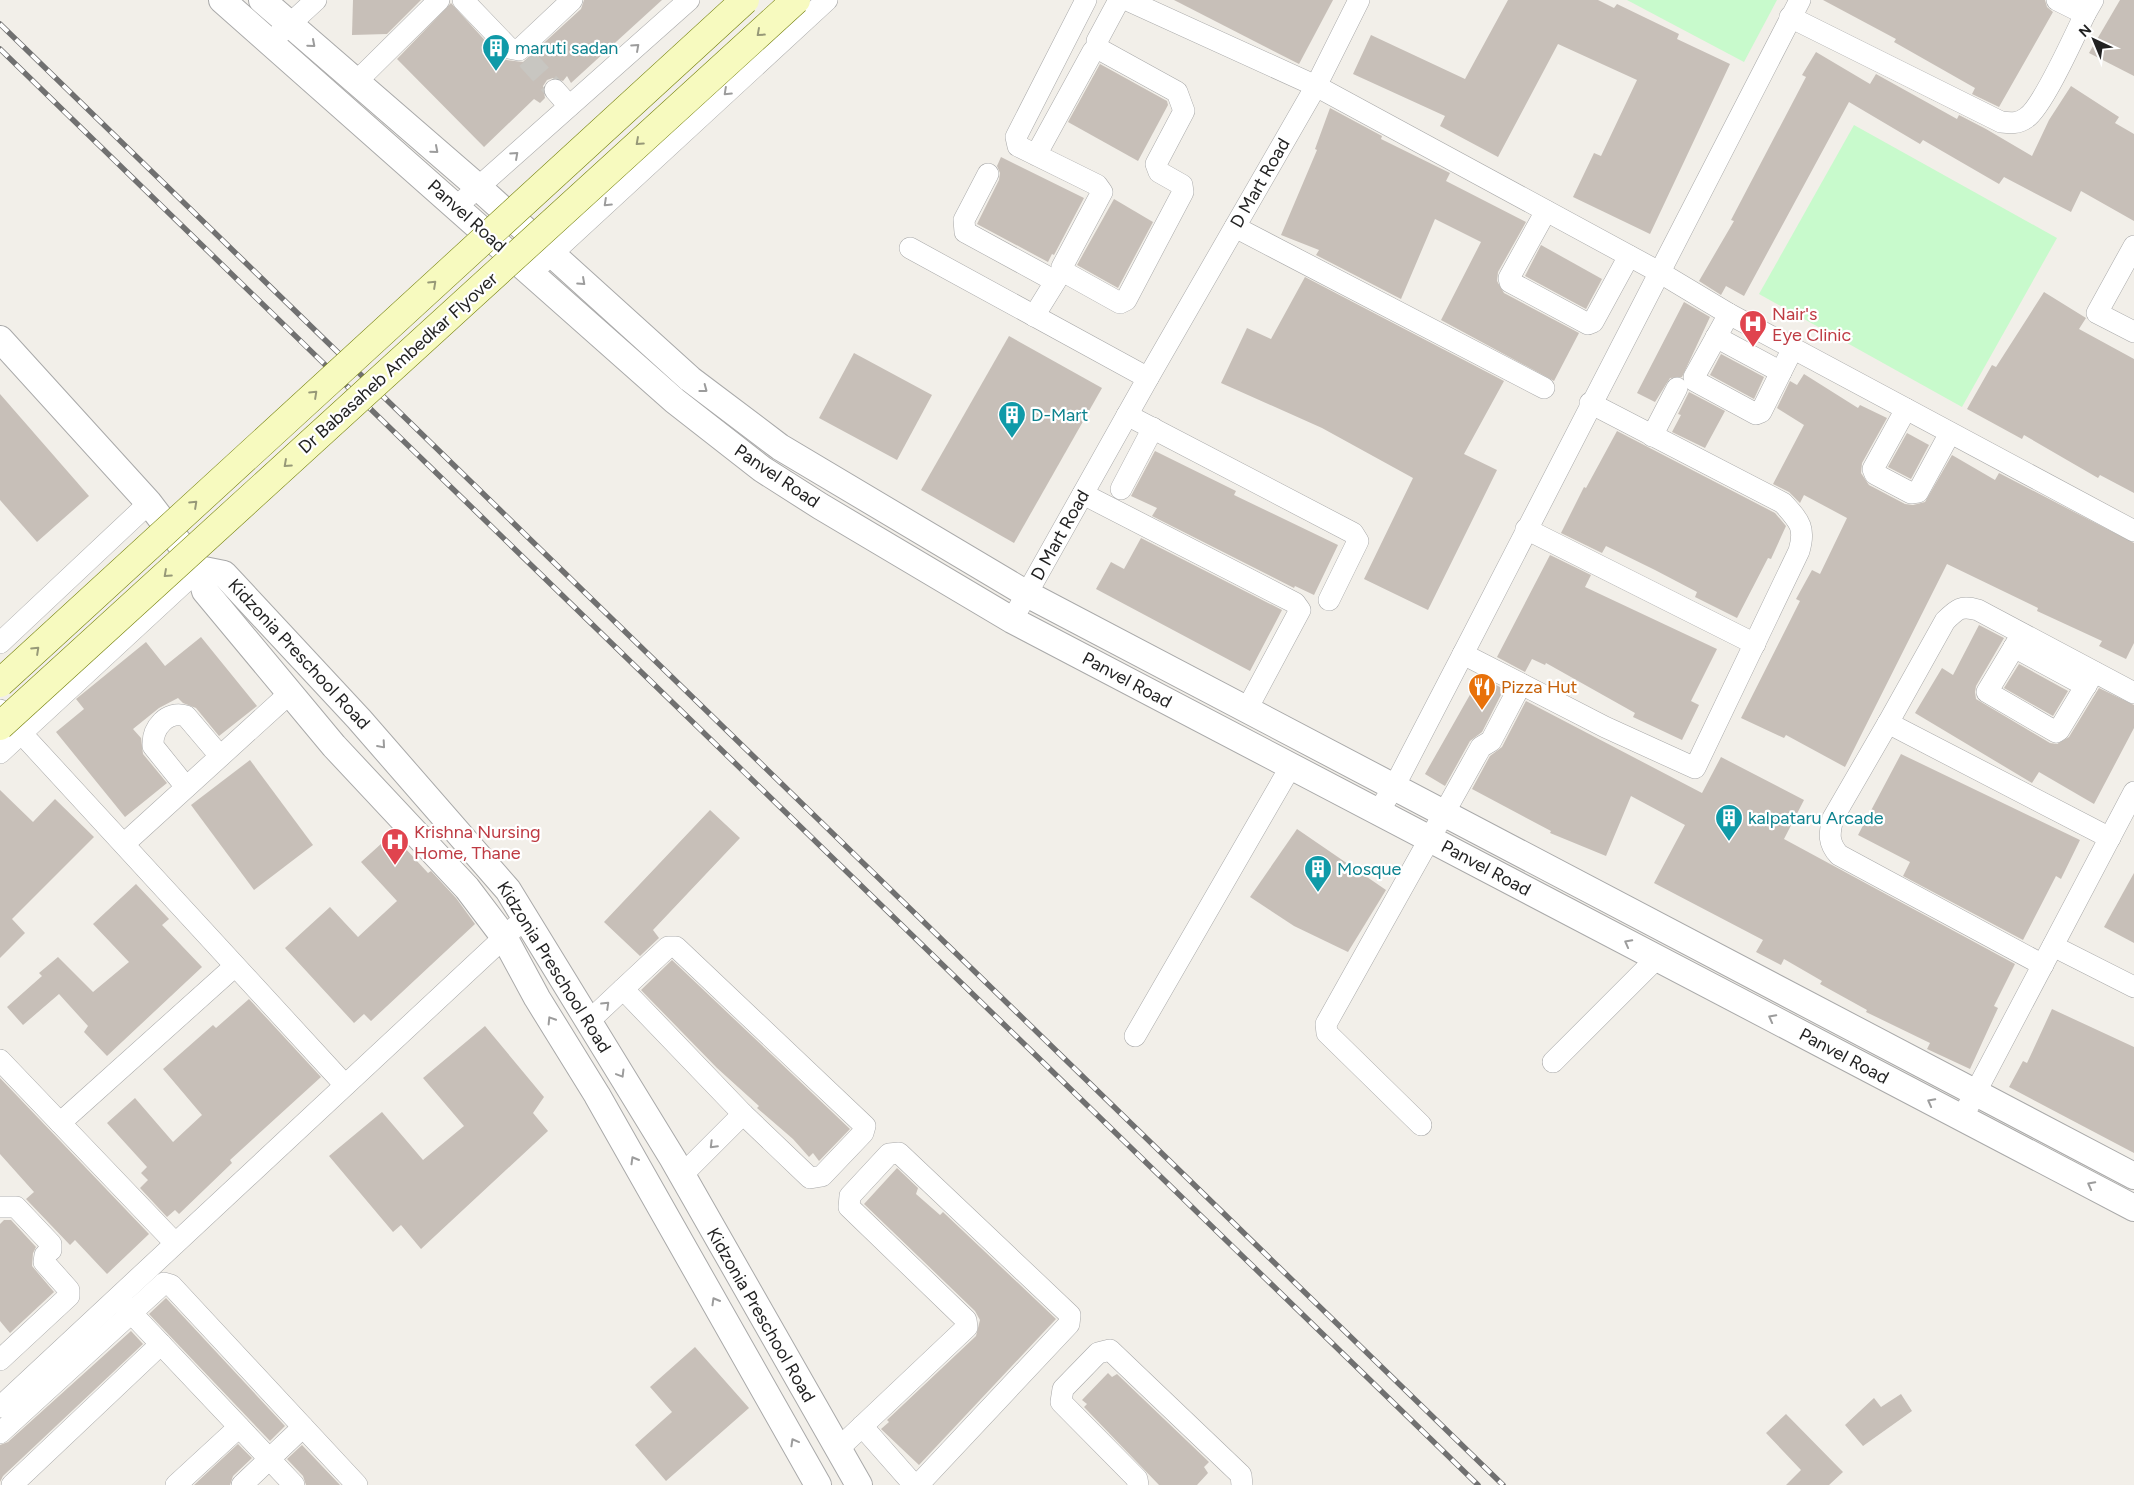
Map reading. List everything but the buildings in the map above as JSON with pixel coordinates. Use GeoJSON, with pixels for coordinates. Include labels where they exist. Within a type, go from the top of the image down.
{"type":"FeatureCollection","features":[{"type":"Feature","properties":{"kind":"main road","name":"Dr Babasaheb Ambedkar Flyover"},"geometry":{"type":"LineString","coordinates":[[0,683],[745,0]]}},
{"type":"Feature","properties":{"kind":"main road","name":"Dr Babasaheb Ambedkar Flyover"},"geometry":{"type":"LineString","coordinates":[[11,729],[796,0]]}},
{"type":"Feature","properties":{"kind":"street","name":"Panvel Road"},"geometry":{"type":"LineString","coordinates":[[222,0],[674,401],[762,469],[820,506],[1012,620],[2134,1208]]}},
{"type":"Feature","properties":{"kind":"street","name":"Panvel Road"},"geometry":{"type":"LineString","coordinates":[[262,0],[478,188],[690,379],[780,447],[1027,594],[2134,1176]]}},
{"type":"Feature","properties":{"kind":"street"},"geometry":{"type":"LineString","coordinates":[[269,43],[316,0]]}},
{"type":"Feature","properties":{"kind":"street"},"geometry":{"type":"LineString","coordinates":[[356,82],[439,0]]}},
{"type":"Feature","properties":{"kind":"street"},"geometry":{"type":"LineString","coordinates":[[463,0],[509,48],[523,54],[572,0]]}},
{"type":"Feature","properties":{"kind":"street"},"geometry":{"type":"LineString","coordinates":[[456,206],[688,0]]}},
{"type":"Feature","properties":{"kind":"street"},"geometry":{"type":"LineString","coordinates":[[531,273],[827,0]]}},
{"type":"Feature","properties":{"kind":"street"},"geometry":{"type":"LineString","coordinates":[[1036,154],[1093,50],[1099,49],[1177,92],[1184,111],[1156,164],[1158,172],[1182,185],[1184,192],[1126,300],[1120,303],[1066,273],[1062,268],[1102,192],[1097,185],[1018,146],[1016,137],[1086,0]]}},
{"type":"Feature","properties":{"kind":"street"},"geometry":{"type":"LineString","coordinates":[[1097,41],[1119,0]]}},
{"type":"Feature","properties":{"kind":"street"},"geometry":{"type":"LineString","coordinates":[[1128,0],[1316,86],[1659,272],[1734,317],[2134,531]]}},
{"type":"Feature","properties":{"kind":"street","name":"D Mart Road"},"geometry":{"type":"LineString","coordinates":[[1012,620],[1148,378],[1316,86],[1359,0]]}},
{"type":"Feature","properties":{"kind":"street"},"geometry":{"type":"LineString","coordinates":[[1378,812],[1394,787],[1590,403],[1795,9],[2000,122],[2015,124],[2028,118],[2039,105],[2089,7],[2058,0]]}},
{"type":"Feature","properties":{"kind":"street"},"geometry":{"type":"LineString","coordinates":[[555,90],[569,106]]}},
{"type":"Feature","properties":{"kind":"street"},"geometry":{"type":"LineString","coordinates":[[988,174],[964,220],[965,232],[1057,277],[1034,316]]}},
{"type":"Feature","properties":{"kind":"street"},"geometry":{"type":"LineString","coordinates":[[1546,211],[1508,278],[1510,282],[1588,324],[1593,322],[1629,256]]}},
{"type":"Feature","properties":{"kind":"street"},"geometry":{"type":"LineString","coordinates":[[1235,227],[1544,388]]}},
{"type":"Feature","properties":{"kind":"street"},"geometry":{"type":"LineString","coordinates":[[2134,246],[2097,312],[2134,332]]}},
{"type":"Feature","properties":{"kind":"street"},"geometry":{"type":"LineString","coordinates":[[910,248],[1148,378]]}},
{"type":"Feature","properties":{"kind":"street"},"geometry":{"type":"LineString","coordinates":[[1734,317],[1694,377],[1695,381],[1756,414],[1761,412],[1793,348]]}},
{"type":"Feature","properties":{"kind":"street"},"geometry":{"type":"LineString","coordinates":[[0,339],[148,503],[200,569],[11,729],[0,753]]}},
{"type":"Feature","properties":{"kind":"street"},"geometry":{"type":"LineString","coordinates":[[1720,340],[1781,372]]}},
{"type":"Feature","properties":{"kind":"street"},"geometry":{"type":"LineString","coordinates":[[1652,436],[1677,388]]}},
{"type":"Feature","properties":{"kind":"street"},"geometry":{"type":"LineString","coordinates":[[1463,654],[1605,727],[1695,768],[1798,551],[1803,537],[1799,521],[1783,503],[1590,403]]}},
{"type":"Feature","properties":{"kind":"street"},"geometry":{"type":"LineString","coordinates":[[1906,409],[1873,469],[1875,474],[1911,493],[1918,492],[1950,433]]}},
{"type":"Feature","properties":{"kind":"street"},"geometry":{"type":"LineString","coordinates":[[1127,415],[1353,533],[1358,541],[1329,600]]}},
{"type":"Feature","properties":{"kind":"street"},"geometry":{"type":"LineString","coordinates":[[1122,488],[1153,428]]}},
{"type":"Feature","properties":{"kind":"street"},"geometry":{"type":"LineString","coordinates":[[1083,494],[1295,603],[1300,610],[1247,709]]}},
{"type":"Feature","properties":{"kind":"street"},"geometry":{"type":"LineString","coordinates":[[0,644],[148,503]]}},
{"type":"Feature","properties":{"kind":"street"},"geometry":{"type":"LineString","coordinates":[[1526,530],[1755,644]]}},
{"type":"Feature","properties":{"kind":"street","name":"Kidzonia Preschool Road"},"geometry":{"type":"LineString","coordinates":[[818,1485],[597,1095],[537,998],[504,937],[467,888],[334,746],[290,693],[206,591],[200,569],[224,574],[366,726],[508,890],[682,1175],[859,1485]]}},
{"type":"Feature","properties":{"kind":"street"},"geometry":{"type":"LineString","coordinates":[[2043,965],[1840,856],[1831,847],[1829,833],[1833,818],[1945,622],[1954,612],[1966,607],[1978,610],[2018,640],[2090,679],[2134,693]]}},
{"type":"Feature","properties":{"kind":"street"},"geometry":{"type":"LineString","coordinates":[[2018,640],[1987,692],[2056,732],[2090,679]]}},
{"type":"Feature","properties":{"kind":"street"},"geometry":{"type":"LineString","coordinates":[[1421,1125],[1327,1033],[1326,1024],[1481,747],[1491,741],[1521,684]]}},
{"type":"Feature","properties":{"kind":"street"},"geometry":{"type":"LineString","coordinates":[[124,844],[290,693]]}},
{"type":"Feature","properties":{"kind":"street"},"geometry":{"type":"LineString","coordinates":[[0,710],[11,729],[124,844],[345,1086]]}},
{"type":"Feature","properties":{"kind":"street"},"geometry":{"type":"LineString","coordinates":[[186,787],[153,746],[152,738],[156,728],[166,718],[180,714],[186,716],[220,756]]}},
{"type":"Feature","properties":{"kind":"street"},"geometry":{"type":"LineString","coordinates":[[1888,722],[2110,838]]}},
{"type":"Feature","properties":{"kind":"street"},"geometry":{"type":"LineString","coordinates":[[1135,1036],[1291,766]]}},
{"type":"Feature","properties":{"kind":"street"},"geometry":{"type":"LineString","coordinates":[[1962,1118],[2134,792]]}},
{"type":"Feature","properties":{"kind":"street"},"geometry":{"type":"LineString","coordinates":[[0,1433],[124,1305],[176,1243],[526,917]]}},
{"type":"Feature","properties":{"kind":"street"},"geometry":{"type":"LineString","coordinates":[[2053,946],[2134,987]]}},
{"type":"Feature","properties":{"kind":"street"},"geometry":{"type":"LineString","coordinates":[[589,1021],[623,989],[668,947],[676,947],[865,1126],[863,1133],[822,1176],[810,1178],[743,1114],[623,989]]}},
{"type":"Feature","properties":{"kind":"street"},"geometry":{"type":"LineString","coordinates":[[1553,1062],[1657,958]]}},
{"type":"Feature","properties":{"kind":"street"},"geometry":{"type":"LineString","coordinates":[[60,1123],[236,966]]}},
{"type":"Feature","properties":{"kind":"street"},"geometry":{"type":"LineString","coordinates":[[0,1060],[176,1243]]}},
{"type":"Feature","properties":{"kind":"street"},"geometry":{"type":"LineString","coordinates":[[682,1175],[743,1114]]}},
{"type":"Feature","properties":{"kind":"street"},"geometry":{"type":"LineString","coordinates":[[838,1449],[862,1426],[967,1327],[966,1320],[849,1207],[850,1196],[889,1154],[899,1153],[1070,1315],[1069,1324],[916,1485],[862,1426]]}},
{"type":"Feature","properties":{"kind":"street"},"geometry":{"type":"LineString","coordinates":[[0,1207],[16,1206],[51,1244],[44,1262],[70,1290],[69,1296],[3,1352],[32,1377]]}},
{"type":"Feature","properties":{"kind":"street"},"geometry":{"type":"LineString","coordinates":[[0,1407],[32,1377],[124,1305],[164,1284],[171,1285],[357,1485]]}},
{"type":"Feature","properties":{"kind":"street"},"geometry":{"type":"LineString","coordinates":[[124,1305],[239,1427],[280,1476]]}},
{"type":"Feature","properties":{"kind":"street"},"geometry":{"type":"LineString","coordinates":[[12,1485],[161,1344]]}},
{"type":"Feature","properties":{"kind":"street"},"geometry":{"type":"LineString","coordinates":[[1138,1485],[1138,1479],[1062,1402],[1063,1389],[1098,1353],[1110,1350],[1241,1475],[1242,1485]]}},
{"type":"Feature","properties":{"kind":"street"},"geometry":{"type":"LineString","coordinates":[[774,1406],[802,1387]]}},
{"type":"Feature","properties":{"kind":"street"},"geometry":{"type":"LineString","coordinates":[[176,1485],[239,1427]]}},
{"type":"Feature","properties":{"kind":"street"},"geometry":{"type":"LineString","coordinates":[[280,1476],[304,1427]]}},
{"type":"Feature","properties":{"kind":"street"},"geometry":{"type":"LineString","coordinates":[[242,1485],[280,1476]]}},
{"type":"Feature","properties":{"kind":"green space"},"geometry":{"type":"Polygon","coordinates":[[[1627,0],[1777,0],[1744,62],[1627,0]]]}},
{"type":"Feature","properties":{"kind":"green space"},"geometry":{"type":"Polygon","coordinates":[[[1854,125],[2057,238],[1962,407],[1759,294],[1854,125]]]}},
{"type":"Feature","properties":{"kind":"tunnel"},"geometry":{"type":"LineString","coordinates":[[527,59],[555,90]]}},
{"type":"Feature","properties":{"kind":"railway"},"geometry":{"type":"LineString","coordinates":[[0,24],[1503,1485]]}},
{"type":"Feature","properties":{"kind":"railway"},"geometry":{"type":"LineString","coordinates":[[0,49],[1478,1485]]}},
{"type":"Feature","properties":{"kind":"place","name":"maruti sadan"},"geometry":{"type":"Point","coordinates":[496,72]}},
{"type":"Feature","properties":{"kind":"place","name":"Nair's Eye Clinic"},"geometry":{"type":"Point","coordinates":[1753,348]}},
{"type":"Feature","properties":{"kind":"place","name":"D-Mart"},"geometry":{"type":"Point","coordinates":[1012,439]}},
{"type":"Feature","properties":{"kind":"place","name":"Pizza Hut"},"geometry":{"type":"Point","coordinates":[1482,711]}},
{"type":"Feature","properties":{"kind":"place","name":"kalpataru Arcade"},"geometry":{"type":"Point","coordinates":[1729,842]}},
{"type":"Feature","properties":{"kind":"place","name":"Krishna Nursing Home, Thane"},"geometry":{"type":"Point","coordinates":[395,866]}},
{"type":"Feature","properties":{"kind":"place","name":"Mosque"},"geometry":{"type":"Point","coordinates":[1318,893]}}]}
